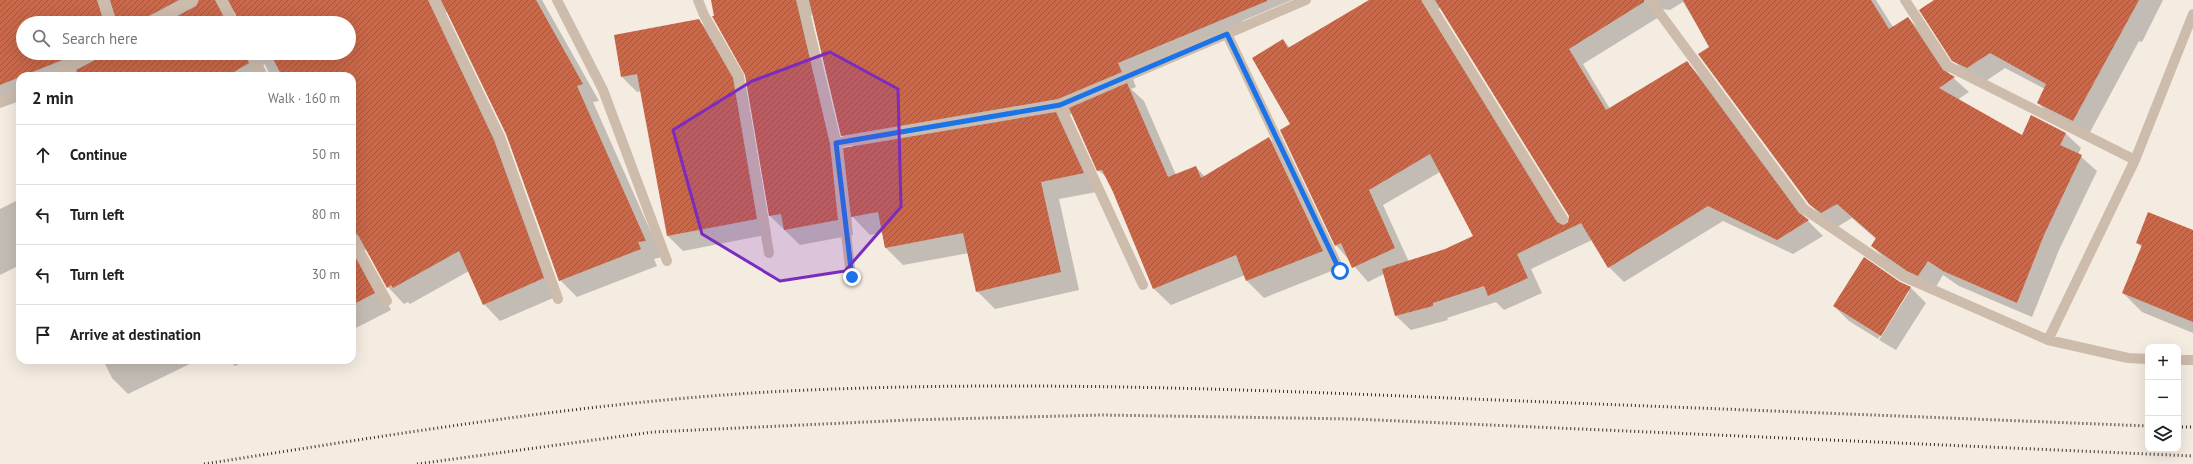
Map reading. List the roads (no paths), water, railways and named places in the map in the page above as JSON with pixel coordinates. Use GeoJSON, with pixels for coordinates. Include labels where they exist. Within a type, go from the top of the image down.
{"type":"FeatureCollection","features":[{"type":"Feature","properties":{"kind":"street"},"geometry":{"type":"LineString","coordinates":[[103,0],[109,16]]}},
{"type":"Feature","properties":{"kind":"street"},"geometry":{"type":"LineString","coordinates":[[163,16],[193,0]]}},
{"type":"Feature","properties":{"kind":"street"},"geometry":{"type":"LineString","coordinates":[[221,0],[230,16]]}},
{"type":"Feature","properties":{"kind":"street"},"geometry":{"type":"LineString","coordinates":[[434,0],[500,137],[558,300]]}},
{"type":"Feature","properties":{"kind":"street"},"geometry":{"type":"LineString","coordinates":[[557,0],[603,90],[667,261]]}},
{"type":"Feature","properties":{"kind":"street"},"geometry":{"type":"LineString","coordinates":[[698,0],[704,15],[739,76],[769,253]]}},
{"type":"Feature","properties":{"kind":"street"},"geometry":{"type":"LineString","coordinates":[[802,0],[836,143],[852,277]]}},
{"type":"Feature","properties":{"kind":"street"},"geometry":{"type":"LineString","coordinates":[[836,143],[1060,105],[1306,0]]}},
{"type":"Feature","properties":{"kind":"street"},"geometry":{"type":"LineString","coordinates":[[1427,0],[1563,219]]}},
{"type":"Feature","properties":{"kind":"street"},"geometry":{"type":"LineString","coordinates":[[1650,0],[1804,209],[1904,277],[2048,340],[2128,358],[2145,359]]}},
{"type":"Feature","properties":{"kind":"street"},"geometry":{"type":"LineString","coordinates":[[1905,0],[1948,66],[2135,160]]}},
{"type":"Feature","properties":{"kind":"street"},"geometry":{"type":"LineString","coordinates":[[2048,340],[2135,160],[2193,14]]}},
{"type":"Feature","properties":{"kind":"street"},"geometry":{"type":"LineString","coordinates":[[1227,34],[1340,271]]}},
{"type":"Feature","properties":{"kind":"street"},"geometry":{"type":"LineString","coordinates":[[59,72],[81,60]]}},
{"type":"Feature","properties":{"kind":"street"},"geometry":{"type":"LineString","coordinates":[[255,60],[261,72]]}},
{"type":"Feature","properties":{"kind":"street"},"geometry":{"type":"LineString","coordinates":[[0,102],[16,94]]}},
{"type":"Feature","properties":{"kind":"street"},"geometry":{"type":"LineString","coordinates":[[1060,105],[1143,285]]}},
{"type":"Feature","properties":{"kind":"street"},"geometry":{"type":"LineString","coordinates":[[356,245],[386,301]]}},
{"type":"Feature","properties":{"kind":"street"},"geometry":{"type":"LineString","coordinates":[[2181,360],[2193,360]]}},
{"type":"Feature","properties":{"kind":"railway"},"geometry":{"type":"LineString","coordinates":[[204,464],[422,430],[640,402],[787,391],[958,386],[1215,389],[2145,426]]}},
{"type":"Feature","properties":{"kind":"railway"},"geometry":{"type":"LineString","coordinates":[[417,464],[653,432],[908,420],[1102,415],[1354,419],[2193,456]]}},
{"type":"Feature","properties":{"kind":"railway"},"geometry":{"type":"LineString","coordinates":[[2181,427],[2193,427]]}}]}
